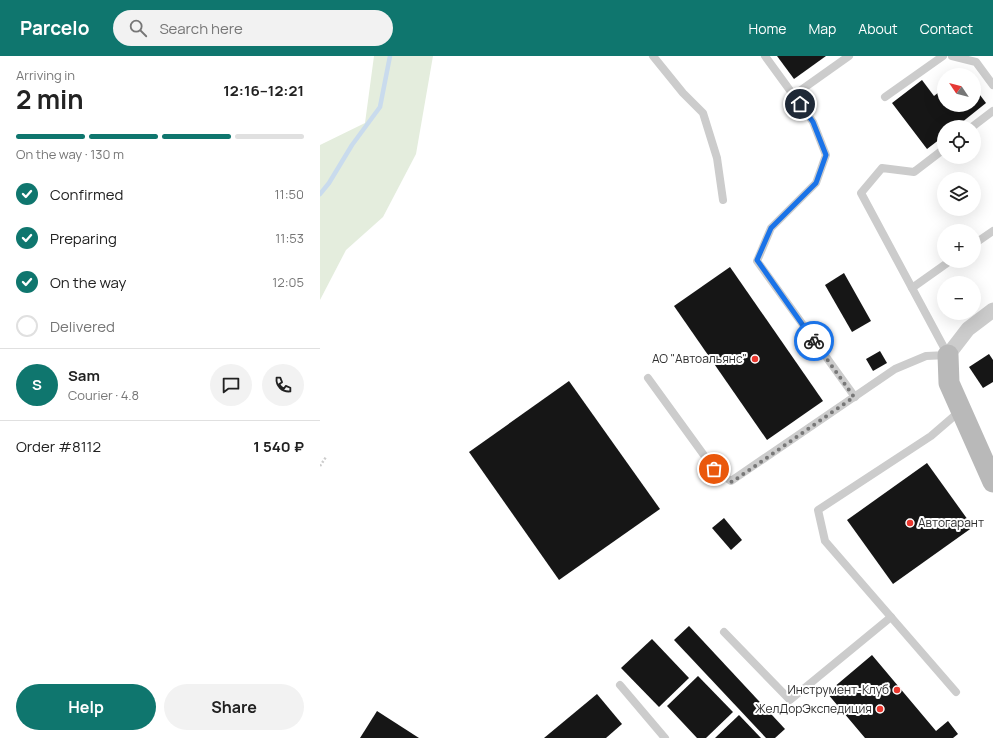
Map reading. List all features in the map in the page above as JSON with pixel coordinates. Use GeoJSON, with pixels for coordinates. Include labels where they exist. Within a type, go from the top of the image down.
{"type":"FeatureCollection","features":[{"type":"Feature","properties":{"kind":"street"},"geometry":{"type":"LineString","coordinates":[[993,310],[968,329],[948,355],[949,383],[960,411],[993,482]]}},
{"type":"Feature","properties":{"kind":"lane"},"geometry":{"type":"LineString","coordinates":[[653,56],[683,94],[703,113],[717,158],[722,200]]}},
{"type":"Feature","properties":{"kind":"lane"},"geometry":{"type":"LineString","coordinates":[[765,56],[813,122],[826,155],[816,183],[771,228],[757,260],[854,397]]}},
{"type":"Feature","properties":{"kind":"lane"},"geometry":{"type":"LineString","coordinates":[[794,95],[848,56]]}},
{"type":"Feature","properties":{"kind":"lane"},"geometry":{"type":"LineString","coordinates":[[885,97],[943,56]]}},
{"type":"Feature","properties":{"kind":"lane"},"geometry":{"type":"LineString","coordinates":[[952,56],[976,62],[993,85]]}},
{"type":"Feature","properties":{"kind":"lane"},"geometry":{"type":"LineString","coordinates":[[981,120],[993,111]]}},
{"type":"Feature","properties":{"kind":"lane"},"geometry":{"type":"LineString","coordinates":[[648,378],[714,469],[732,482],[895,369],[926,356],[948,355],[861,193],[882,168],[914,172],[937,154]]}},
{"type":"Feature","properties":{"kind":"lane"},"geometry":{"type":"LineString","coordinates":[[981,239],[993,231]]}},
{"type":"Feature","properties":{"kind":"lane"},"geometry":{"type":"LineString","coordinates":[[912,288],[940,268]]}},
{"type":"Feature","properties":{"kind":"lane"},"geometry":{"type":"LineString","coordinates":[[956,692],[825,541],[818,510],[931,436],[960,411]]}},
{"type":"Feature","properties":{"kind":"lane"},"geometry":{"type":"LineString","coordinates":[[724,632],[790,700],[891,617]]}},
{"type":"Feature","properties":{"kind":"lane"},"geometry":{"type":"LineString","coordinates":[[620,685],[665,738]]}},
{"type":"Feature","properties":{"kind":"path"},"geometry":{"type":"LineString","coordinates":[[320,466],[326,457]]}},
{"type":"Feature","properties":{"kind":"green space"},"geometry":{"type":"Polygon","coordinates":[[[374,56],[433,56],[416,154],[383,217],[346,250],[320,300],[320,145],[365,123],[374,56]]]}},
{"type":"Feature","properties":{"kind":"building"},"geometry":{"type":"Polygon","coordinates":[[[777,56],[826,56],[794,79],[777,56]]]}},
{"type":"Feature","properties":{"kind":"building"},"geometry":{"type":"Polygon","coordinates":[[[922,80],[934,96],[937,94],[937,112],[975,112],[965,120],[937,120],[937,141],[927,149],[892,103],[922,80]]]}},
{"type":"Feature","properties":{"kind":"building"},"geometry":{"type":"Polygon","coordinates":[[[981,96],[986,103],[981,107],[981,96]]]}},
{"type":"Feature","properties":{"kind":"building"},"geometry":{"type":"Polygon","coordinates":[[[730,267],[823,401],[767,440],[674,306],[730,267]]]}},
{"type":"Feature","properties":{"kind":"building"},"geometry":{"type":"Polygon","coordinates":[[[844,273],[871,321],[852,332],[825,285],[844,273]]]}},
{"type":"Feature","properties":{"kind":"building"},"geometry":{"type":"Polygon","coordinates":[[[880,351],[887,363],[873,371],[866,359],[880,351]]]}},
{"type":"Feature","properties":{"kind":"building"},"geometry":{"type":"Polygon","coordinates":[[[989,354],[993,360],[993,382],[983,388],[969,367],[989,354]]]}},
{"type":"Feature","properties":{"kind":"building"},"geometry":{"type":"Polygon","coordinates":[[[569,381],[660,509],[559,580],[469,452],[569,381]]]}},
{"type":"Feature","properties":{"kind":"building"},"geometry":{"type":"Polygon","coordinates":[[[927,463],[973,527],[893,584],[847,520],[927,463]]]}},
{"type":"Feature","properties":{"kind":"building"},"geometry":{"type":"Polygon","coordinates":[[[724,518],[742,540],[731,550],[712,528],[724,518]]]}},
{"type":"Feature","properties":{"kind":"building"},"geometry":{"type":"Polygon","coordinates":[[[689,626],[785,729],[775,738],[766,738],[674,640],[689,626]]]}},
{"type":"Feature","properties":{"kind":"building"},"geometry":{"type":"Polygon","coordinates":[[[652,639],[689,678],[659,707],[621,668],[652,639]]]}},
{"type":"Feature","properties":{"kind":"building"},"geometry":{"type":"Polygon","coordinates":[[[872,655],[936,731],[948,721],[958,734],[953,738],[865,738],[827,693],[872,655]]]}},
{"type":"Feature","properties":{"kind":"building"},"geometry":{"type":"Polygon","coordinates":[[[698,676],[733,712],[706,738],[697,738],[667,706],[698,676]]]}},
{"type":"Feature","properties":{"kind":"building"},"geometry":{"type":"Polygon","coordinates":[[[597,694],[622,724],[606,738],[544,738],[597,694]]]}},
{"type":"Feature","properties":{"kind":"building"},"geometry":{"type":"Polygon","coordinates":[[[377,711],[419,738],[360,738],[377,711]]]}},
{"type":"Feature","properties":{"kind":"building"},"geometry":{"type":"Polygon","coordinates":[[[739,715],[761,738],[715,738],[739,715]]]}},
{"type":"Feature","properties":{"kind":"waterway"},"geometry":{"type":"LineString","coordinates":[[320,194],[329,183],[352,145],[380,107],[390,56]]}},
{"type":"Feature","properties":{"kind":"way so far"},"geometry":{"type":"LineString","coordinates":[[714,469],[732,482],[854,397],[814,341]]}},
{"type":"Feature","properties":{"kind":"place","name":"АО \"Автоальянс\""},"geometry":{"type":"Point","coordinates":[755,359]}},
{"type":"Feature","properties":{"kind":"place","name":"Автогарант"},"geometry":{"type":"Point","coordinates":[910,523]}},
{"type":"Feature","properties":{"kind":"place","name":"Инструмент-Клуб"},"geometry":{"type":"Point","coordinates":[897,690]}},
{"type":"Feature","properties":{"kind":"place","name":"ЖелДорЭкспедиция"},"geometry":{"type":"Point","coordinates":[880,709]}},
{"type":"Feature","properties":{"kind":"route"},"geometry":{"type":"LineString","coordinates":[[800,104],[813,122],[826,155],[816,183],[771,228],[757,260],[814,341]]}}]}
